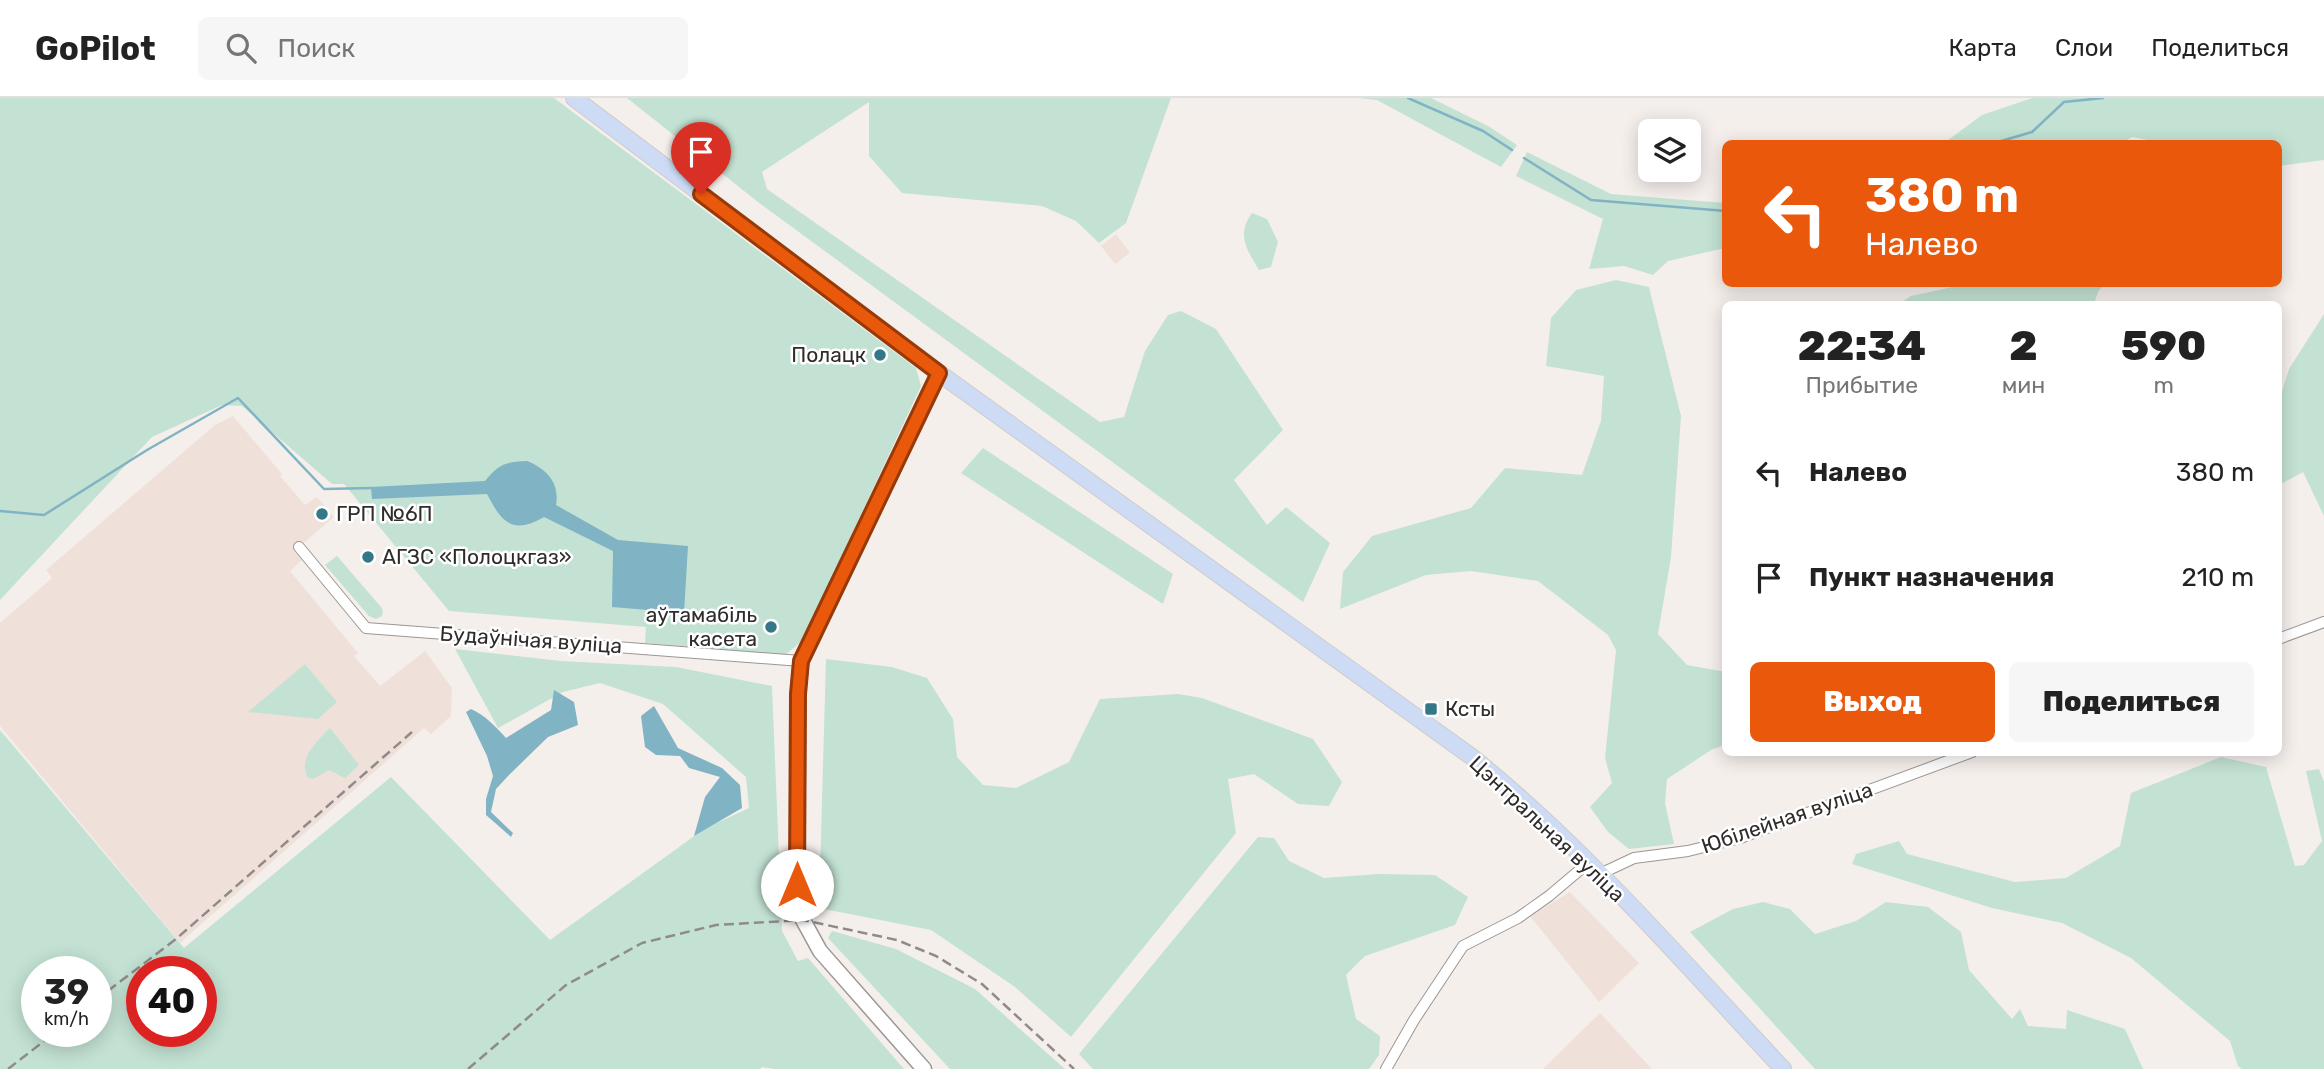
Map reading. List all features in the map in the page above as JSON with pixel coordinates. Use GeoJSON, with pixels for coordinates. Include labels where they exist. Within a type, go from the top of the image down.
{"type":"FeatureCollection","features":[{"type":"Feature","properties":{"kind":"main road","name":"Цэнтральная вуліца"},"geometry":{"type":"LineString","coordinates":[[574,98],[939,373],[1472,757],[1515,793],[1600,874],[1783,1069]]}},
{"type":"Feature","properties":{"kind":"street"},"geometry":{"type":"LineString","coordinates":[[924,1069],[820,951],[803,920],[797,885],[798,694],[801,661],[939,373]]}},
{"type":"Feature","properties":{"kind":"street","name":"Будаўнічая вуліца"},"geometry":{"type":"LineString","coordinates":[[299,547],[366,628],[801,661]]}},
{"type":"Feature","properties":{"kind":"street"},"geometry":{"type":"LineString","coordinates":[[2282,638],[2324,622]]}},
{"type":"Feature","properties":{"kind":"street","name":"Юбілейная вуліца"},"geometry":{"type":"LineString","coordinates":[[1600,874],[1634,858],[1688,852],[1740,838],[1961,756]]}},
{"type":"Feature","properties":{"kind":"street"},"geometry":{"type":"LineString","coordinates":[[1386,1069],[1413,1020],[1463,946],[1518,918],[1588,863]]}},
{"type":"Feature","properties":{"kind":"shaded area"},"geometry":{"type":"Polygon","coordinates":[[[1116,234],[1130,253],[1115,264],[1101,246],[1116,234]]]}},
{"type":"Feature","properties":{"kind":"shaded area"},"geometry":{"type":"Polygon","coordinates":[[[233,416],[305,505],[317,497],[334,517],[294,551],[302,560],[290,571],[358,653],[354,656],[380,686],[425,651],[452,688],[451,716],[431,734],[424,728],[180,943],[0,726],[0,623],[52,578],[46,570],[215,425],[233,416]]]}},
{"type":"Feature","properties":{"kind":"shaded area"},"geometry":{"type":"Polygon","coordinates":[[[1570,892],[1639,963],[1599,1002],[1530,916],[1570,892]]]}},
{"type":"Feature","properties":{"kind":"shaded area"},"geometry":{"type":"Polygon","coordinates":[[[1600,1013],[1652,1069],[1543,1069],[1600,1013]]]}},
{"type":"Feature","properties":{"kind":"green space"},"geometry":{"type":"Polygon","coordinates":[[[0,98],[554,98],[916,368],[921,386],[802,641],[785,655],[645,643],[646,627],[449,611],[344,484],[332,484],[242,406],[222,405],[152,437],[0,600],[0,98]]]}},
{"type":"Feature","properties":{"kind":"green space"},"geometry":{"type":"Polygon","coordinates":[[[627,98],[1171,98],[1126,223],[1099,243],[1076,221],[1042,206],[902,193],[869,156],[869,102],[762,172],[767,189],[1100,422],[1124,417],[1145,351],[1168,315],[1181,311],[1216,329],[1283,430],[1234,480],[1267,525],[1286,507],[1330,543],[1303,602],[758,202],[627,98]]]}},
{"type":"Feature","properties":{"kind":"green space"},"geometry":{"type":"Polygon","coordinates":[[[1358,98],[1431,98],[1488,126],[1517,145],[1501,167],[1377,100],[1358,98]]]}},
{"type":"Feature","properties":{"kind":"green space"},"geometry":{"type":"Polygon","coordinates":[[[2032,98],[2324,98],[2324,160],[2282,166],[2282,140],[2147,140],[2132,137],[2127,140],[1948,140],[1982,115],[2032,98]]]}},
{"type":"Feature","properties":{"kind":"green space"},"geometry":{"type":"Polygon","coordinates":[[[1527,152],[1611,194],[1722,203],[1722,249],[1668,261],[1653,275],[1624,266],[1589,269],[1603,219],[1516,176],[1527,152]]]}},
{"type":"Feature","properties":{"kind":"green space"},"geometry":{"type":"Polygon","coordinates":[[[1252,213],[1267,219],[1278,242],[1271,267],[1259,270],[1247,249],[1244,235],[1252,213]]]}},
{"type":"Feature","properties":{"kind":"green space"},"geometry":{"type":"Polygon","coordinates":[[[1616,280],[1649,287],[1681,416],[1671,557],[1658,634],[1687,665],[1722,671],[1722,746],[1711,750],[1667,779],[1665,803],[1674,844],[1629,849],[1608,832],[1590,807],[1612,783],[1605,758],[1616,650],[1608,635],[1538,581],[1471,571],[1426,575],[1340,609],[1343,572],[1372,536],[1471,508],[1505,468],[1582,475],[1601,421],[1604,376],[1546,366],[1551,318],[1576,290],[1616,280]]]}},
{"type":"Feature","properties":{"kind":"green space"},"geometry":{"type":"Polygon","coordinates":[[[1953,287],[2102,287],[2095,301],[1904,301],[1911,296],[1953,287]]]}},
{"type":"Feature","properties":{"kind":"green space"},"geometry":{"type":"Polygon","coordinates":[[[2324,314],[2324,516],[2303,472],[2282,483],[2282,391],[2289,369],[2324,314]]]}},
{"type":"Feature","properties":{"kind":"green space"},"geometry":{"type":"Polygon","coordinates":[[[983,448],[1173,574],[1163,604],[961,473],[983,448]]]}},
{"type":"Feature","properties":{"kind":"green space"},"geometry":{"type":"Polygon","coordinates":[[[337,556],[381,607],[382,616],[376,619],[369,616],[325,565],[337,556]]]}},
{"type":"Feature","properties":{"kind":"green space"},"geometry":{"type":"Polygon","coordinates":[[[455,649],[561,661],[676,667],[772,686],[782,931],[798,961],[808,958],[904,1069],[0,1069],[0,730],[184,948],[391,777],[550,940],[704,829],[749,808],[746,777],[663,704],[600,683],[563,692],[498,728],[455,649]]]}},
{"type":"Feature","properties":{"kind":"green space"},"geometry":{"type":"Polygon","coordinates":[[[826,659],[892,667],[927,678],[953,719],[957,757],[983,785],[1016,788],[1069,762],[1100,699],[1178,694],[1202,698],[1313,739],[1342,782],[1329,806],[1298,804],[1254,774],[1228,779],[1236,833],[1071,1037],[1015,987],[931,930],[819,908],[826,659]]]}},
{"type":"Feature","properties":{"kind":"green space"},"geometry":{"type":"Polygon","coordinates":[[[305,664],[337,702],[318,719],[248,712],[305,664]]]}},
{"type":"Feature","properties":{"kind":"green space"},"geometry":{"type":"Polygon","coordinates":[[[330,728],[359,765],[345,778],[329,770],[313,779],[308,778],[305,771],[307,757],[330,728]]]}},
{"type":"Feature","properties":{"kind":"green space"},"geometry":{"type":"Polygon","coordinates":[[[2221,757],[2266,767],[2295,866],[2304,865],[2322,841],[2306,771],[2319,769],[2324,782],[2324,1069],[2242,1069],[2238,1066],[2230,1041],[2131,958],[2062,923],[1992,908],[1852,864],[1856,854],[1899,841],[1907,854],[2015,882],[2066,878],[2120,846],[2131,793],[2221,757]]]}},
{"type":"Feature","properties":{"kind":"green space"},"geometry":{"type":"Polygon","coordinates":[[[1258,837],[1274,838],[1289,861],[1324,878],[1379,874],[1435,875],[1468,897],[1455,925],[1365,956],[1346,975],[1356,1019],[1380,1036],[1379,1055],[1369,1069],[1093,1069],[1079,1054],[1258,837]]]}},
{"type":"Feature","properties":{"kind":"green space"},"geometry":{"type":"Polygon","coordinates":[[[1763,902],[1790,909],[1815,934],[1856,921],[1886,902],[1928,907],[1961,932],[1969,970],[2012,1019],[2020,1009],[2028,1026],[2066,1029],[2067,1010],[2125,1029],[2143,1069],[1815,1069],[1690,932],[1733,909],[1763,902]]]}},
{"type":"Feature","properties":{"kind":"green space"},"geometry":{"type":"Polygon","coordinates":[[[832,931],[896,949],[975,989],[1065,1069],[950,1069],[828,938],[832,931]]]}},
{"type":"Feature","properties":{"kind":"water"},"geometry":{"type":"Polygon","coordinates":[[[527,461],[541,468],[551,478],[556,490],[556,505],[618,540],[688,546],[684,613],[612,607],[613,551],[544,517],[524,525],[510,523],[503,519],[487,494],[372,499],[371,487],[485,481],[503,465],[527,461]]]}},
{"type":"Feature","properties":{"kind":"water"},"geometry":{"type":"Polygon","coordinates":[[[554,690],[574,702],[578,725],[548,737],[496,789],[491,812],[513,833],[511,837],[486,815],[486,799],[493,776],[487,756],[466,712],[471,709],[481,715],[506,738],[551,710],[554,690]]]}},
{"type":"Feature","properties":{"kind":"water"},"geometry":{"type":"Polygon","coordinates":[[[654,706],[678,748],[722,768],[740,785],[742,808],[694,836],[705,797],[720,777],[689,768],[680,756],[656,755],[645,747],[641,716],[654,706]]]}},
{"type":"Feature","properties":{"kind":"waterway"},"geometry":{"type":"LineString","coordinates":[[1408,98],[1483,131],[1512,150]]}},
{"type":"Feature","properties":{"kind":"waterway"},"geometry":{"type":"LineString","coordinates":[[2005,140],[2032,132],[2064,102],[2103,98]]}},
{"type":"Feature","properties":{"kind":"waterway"},"geometry":{"type":"LineString","coordinates":[[1524,158],[1591,200],[1722,211]]}},
{"type":"Feature","properties":{"kind":"waterway"},"geometry":{"type":"LineString","coordinates":[[0,511],[44,515],[147,450],[238,398],[324,489],[373,488]]}},
{"type":"Feature","properties":{"kind":"railway"},"geometry":{"type":"LineString","coordinates":[[112,988],[176,939],[412,732]]}},
{"type":"Feature","properties":{"kind":"railway"},"geometry":{"type":"LineString","coordinates":[[468,1069],[566,985],[642,943],[716,925],[803,920],[897,940],[936,956],[982,984],[1074,1069]]}},
{"type":"Feature","properties":{"kind":"railway"},"geometry":{"type":"LineString","coordinates":[[8,1069],[36,1047]]}},
{"type":"Feature","properties":{"kind":"place","name":"Полацк"},"geometry":{"type":"Point","coordinates":[880,355]}},
{"type":"Feature","properties":{"kind":"place","name":"ГРП №6П"},"geometry":{"type":"Point","coordinates":[322,514]}},
{"type":"Feature","properties":{"kind":"place","name":"АГЗС «Полоцкгаз»"},"geometry":{"type":"Point","coordinates":[368,557]}},
{"type":"Feature","properties":{"kind":"place","name":"аўтамабіль касета"},"geometry":{"type":"Point","coordinates":[771,627]}},
{"type":"Feature","properties":{"kind":"place","name":"Ксты"},"geometry":{"type":"Point","coordinates":[1431,709]}},
{"type":"Feature","properties":{"kind":"route"},"geometry":{"type":"LineString","coordinates":[[701,194],[939,373],[801,661],[798,694],[797,885]]}}]}
